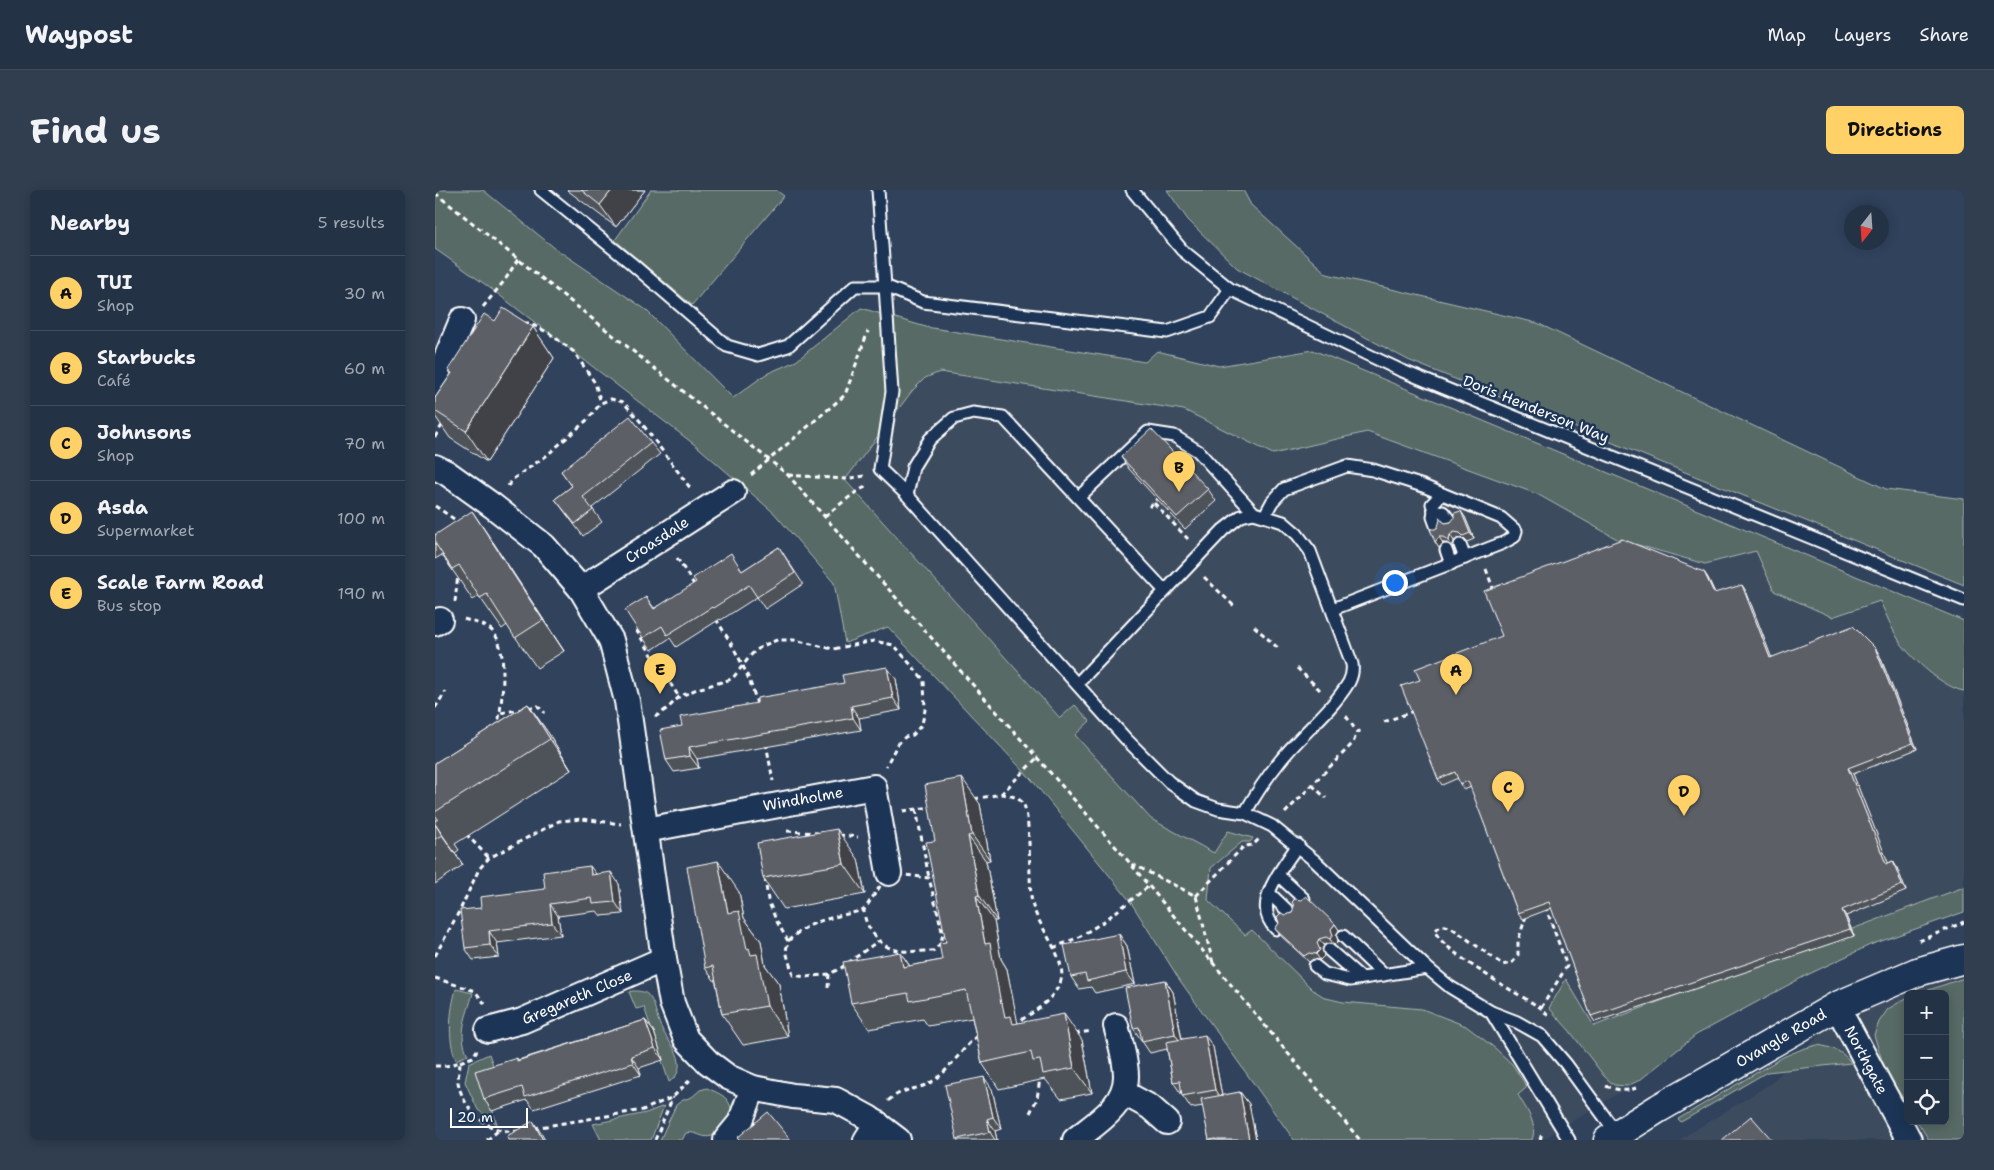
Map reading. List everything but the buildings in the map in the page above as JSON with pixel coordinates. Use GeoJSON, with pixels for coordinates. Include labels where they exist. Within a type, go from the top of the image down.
{"type":"FeatureCollection","features":[{"type":"Feature","properties":{"kind":"main road","name":"Ovangle Road"},"geometry":{"type":"LineString","coordinates":[[1612,1137],[1837,1006],[1917,972],[1964,959]]}},
{"type":"Feature","properties":{"kind":"street"},"geometry":{"type":"LineString","coordinates":[[435,385],[462,320]]}},
{"type":"Feature","properties":{"kind":"street"},"geometry":{"type":"LineString","coordinates":[[435,467],[447,473],[493,506],[544,546],[581,589],[611,640],[627,701],[672,1003],[686,1039],[708,1062],[729,1077],[753,1088],[793,1096],[836,1100],[871,1127],[898,1140]]}},
{"type":"Feature","properties":{"kind":"street","name":"Croasdale"},"geometry":{"type":"LineString","coordinates":[[581,589],[733,492]]}},
{"type":"Feature","properties":{"kind":"street"},"geometry":{"type":"LineString","coordinates":[[874,786],[889,873]]}},
{"type":"Feature","properties":{"kind":"street","name":"Windholme"},"geometry":{"type":"LineString","coordinates":[[646,830],[874,786]]}},
{"type":"Feature","properties":{"kind":"street","name":"Gregareth Close"},"geometry":{"type":"LineString","coordinates":[[488,1030],[522,1021],[664,959]]}},
{"type":"Feature","properties":{"kind":"street","name":"Northgate"},"geometry":{"type":"LineString","coordinates":[[1837,1006],[1909,1140]]}},
{"type":"Feature","properties":{"kind":"street"},"geometry":{"type":"LineString","coordinates":[[1075,1140],[1113,1109],[1124,1092],[1127,1075],[1116,1026]]}},
{"type":"Feature","properties":{"kind":"street"},"geometry":{"type":"LineString","coordinates":[[726,1140],[741,1124],[753,1088]]}},
{"type":"Feature","properties":{"kind":"street"},"geometry":{"type":"LineString","coordinates":[[1124,1092],[1150,1107],[1167,1122]]}},
{"type":"Feature","properties":{"kind":"lane"},"geometry":{"type":"LineString","coordinates":[[541,190],[631,263],[727,346],[758,355],[788,346],[855,286],[885,286],[923,302],[1167,332],[1210,317],[1230,289]]}},
{"type":"Feature","properties":{"kind":"lane"},"geometry":{"type":"LineString","coordinates":[[878,190],[892,392],[880,469],[907,495],[1078,683],[1126,739],[1181,792],[1196,801],[1218,809],[1245,813],[1272,826],[1298,845],[1427,968],[1450,987],[1491,1012],[1517,1022],[1542,1036],[1566,1064],[1612,1137]]}},
{"type":"Feature","properties":{"kind":"lane","name":"Doris Henderson Way"},"geometry":{"type":"LineString","coordinates":[[1132,190],[1182,250],[1230,289],[1400,370],[1964,600]]}},
{"type":"Feature","properties":{"kind":"lane"},"geometry":{"type":"LineString","coordinates":[[907,495],[913,468],[930,439],[954,418],[973,412],[1003,417],[1165,591]]}},
{"type":"Feature","properties":{"kind":"lane"},"geometry":{"type":"LineString","coordinates":[[1079,497],[1148,432],[1175,436],[1197,451],[1260,514]]}},
{"type":"Feature","properties":{"kind":"lane"},"geometry":{"type":"LineString","coordinates":[[1260,514],[1284,489],[1347,466],[1373,470],[1442,494],[1501,518],[1515,531],[1514,537],[1503,543],[1333,608]]}},
{"type":"Feature","properties":{"kind":"lane"},"geometry":{"type":"LineString","coordinates":[[1437,528],[1433,517],[1433,507],[1442,494]]}},
{"type":"Feature","properties":{"kind":"lane"},"geometry":{"type":"LineString","coordinates":[[1433,507],[1443,512],[1451,522]]}},
{"type":"Feature","properties":{"kind":"lane"},"geometry":{"type":"LineString","coordinates":[[1078,683],[1223,530],[1241,516],[1260,514],[1283,522],[1297,534],[1310,551],[1333,608],[1353,672],[1349,682],[1280,760],[1245,813]]}},
{"type":"Feature","properties":{"kind":"lane"},"geometry":{"type":"LineString","coordinates":[[1460,545],[1465,558]]}},
{"type":"Feature","properties":{"kind":"lane"},"geometry":{"type":"LineString","coordinates":[[1446,550],[1451,564]]}},
{"type":"Feature","properties":{"kind":"lane"},"geometry":{"type":"LineString","coordinates":[[1276,929],[1271,924],[1266,911],[1269,894],[1278,875],[1298,845]]}},
{"type":"Feature","properties":{"kind":"lane"},"geometry":{"type":"LineString","coordinates":[[1278,875],[1304,899]]}},
{"type":"Feature","properties":{"kind":"lane"},"geometry":{"type":"LineString","coordinates":[[1269,894],[1291,914]]}},
{"type":"Feature","properties":{"kind":"lane"},"geometry":{"type":"LineString","coordinates":[[1343,936],[1384,975]]}},
{"type":"Feature","properties":{"kind":"lane"},"geometry":{"type":"LineString","coordinates":[[1329,950],[1361,978]]}},
{"type":"Feature","properties":{"kind":"lane"},"geometry":{"type":"LineString","coordinates":[[1315,966],[1325,974],[1350,980],[1427,968]]}},
{"type":"Feature","properties":{"kind":"lane"},"geometry":{"type":"LineString","coordinates":[[1491,1012],[1569,1140]]}},
{"type":"Feature","properties":{"kind":"path"},"geometry":{"type":"LineString","coordinates":[[435,193],[788,475],[1129,862],[1360,1140]]}},
{"type":"Feature","properties":{"kind":"path"},"geometry":{"type":"LineString","coordinates":[[462,320],[480,312],[505,280],[518,259]]}},
{"type":"Feature","properties":{"kind":"path"},"geometry":{"type":"LineString","coordinates":[[522,324],[529,323],[549,333],[574,352],[595,383],[601,403]]}},
{"type":"Feature","properties":{"kind":"path"},"geometry":{"type":"LineString","coordinates":[[769,459],[845,394],[870,326]]}},
{"type":"Feature","properties":{"kind":"path"},"geometry":{"type":"LineString","coordinates":[[493,506],[513,479],[546,456],[587,420],[601,403],[611,399],[623,402],[640,421],[706,509]]}},
{"type":"Feature","properties":{"kind":"path"},"geometry":{"type":"LineString","coordinates":[[435,436],[445,420]]}},
{"type":"Feature","properties":{"kind":"path"},"geometry":{"type":"LineString","coordinates":[[788,475],[845,479]]}},
{"type":"Feature","properties":{"kind":"path"},"geometry":{"type":"LineString","coordinates":[[825,516],[856,492]]}},
{"type":"Feature","properties":{"kind":"path"},"geometry":{"type":"LineString","coordinates":[[1149,507],[1157,499]]}},
{"type":"Feature","properties":{"kind":"path"},"geometry":{"type":"LineString","coordinates":[[1154,503],[1189,539],[1183,546]]}},
{"type":"Feature","properties":{"kind":"path"},"geometry":{"type":"LineString","coordinates":[[435,506],[463,525]]}},
{"type":"Feature","properties":{"kind":"path"},"geometry":{"type":"LineString","coordinates":[[663,536],[695,587]]}},
{"type":"Feature","properties":{"kind":"path"},"geometry":{"type":"LineString","coordinates":[[1484,563],[1495,594]]}},
{"type":"Feature","properties":{"kind":"path"},"geometry":{"type":"LineString","coordinates":[[459,569],[457,596],[442,619],[491,630],[497,638],[501,650],[503,683],[501,712],[497,731]]}},
{"type":"Feature","properties":{"kind":"path"},"geometry":{"type":"LineString","coordinates":[[1202,575],[1235,607]]}},
{"type":"Feature","properties":{"kind":"path"},"geometry":{"type":"LineString","coordinates":[[715,617],[753,687],[759,712]]}},
{"type":"Feature","properties":{"kind":"path"},"geometry":{"type":"LineString","coordinates":[[1254,626],[1279,650]]}},
{"type":"Feature","properties":{"kind":"path"},"geometry":{"type":"LineString","coordinates":[[634,628],[679,697]]}},
{"type":"Feature","properties":{"kind":"path"},"geometry":{"type":"LineString","coordinates":[[631,728],[668,708],[679,697],[697,689],[732,679],[752,654],[762,646],[777,640],[794,640],[833,649],[874,641],[894,645],[924,680],[925,710],[922,724],[913,735],[905,737],[897,745],[874,786]]}},
{"type":"Feature","properties":{"kind":"path"},"geometry":{"type":"LineString","coordinates":[[1297,668],[1323,692]]}},
{"type":"Feature","properties":{"kind":"path"},"geometry":{"type":"LineString","coordinates":[[435,708],[446,691]]}},
{"type":"Feature","properties":{"kind":"path"},"geometry":{"type":"LineString","coordinates":[[1385,722],[1417,710],[1414,703]]}},
{"type":"Feature","properties":{"kind":"path"},"geometry":{"type":"LineString","coordinates":[[501,712],[538,706],[545,713]]}},
{"type":"Feature","properties":{"kind":"path"},"geometry":{"type":"LineString","coordinates":[[1344,713],[1357,732]]}},
{"type":"Feature","properties":{"kind":"path"},"geometry":{"type":"LineString","coordinates":[[1357,732],[1363,730]]}},
{"type":"Feature","properties":{"kind":"path"},"geometry":{"type":"LineString","coordinates":[[1288,809],[1353,743],[1357,732]]}},
{"type":"Feature","properties":{"kind":"path"},"geometry":{"type":"LineString","coordinates":[[765,737],[778,804]]}},
{"type":"Feature","properties":{"kind":"path"},"geometry":{"type":"LineString","coordinates":[[1001,794],[1038,757]]}},
{"type":"Feature","properties":{"kind":"path"},"geometry":{"type":"LineString","coordinates":[[1313,784],[1326,798]]}},
{"type":"Feature","properties":{"kind":"path"},"geometry":{"type":"LineString","coordinates":[[973,799],[1001,794],[1011,796],[1023,802],[1028,814],[1030,886],[1033,905],[1061,965],[1061,980],[1055,991],[1029,1017],[1008,1026]]}},
{"type":"Feature","properties":{"kind":"path"},"geometry":{"type":"LineString","coordinates":[[880,814],[937,806]]}},
{"type":"Feature","properties":{"kind":"path"},"geometry":{"type":"LineString","coordinates":[[916,809],[929,878],[943,935],[933,951],[887,949],[870,930],[864,917],[864,910],[871,898],[889,873],[929,878]]}},
{"type":"Feature","properties":{"kind":"path"},"geometry":{"type":"LineString","coordinates":[[435,952],[461,908],[479,868],[489,858],[559,821],[582,819],[609,821],[646,830]]}},
{"type":"Feature","properties":{"kind":"path"},"geometry":{"type":"LineString","coordinates":[[460,827],[489,858]]}},
{"type":"Feature","properties":{"kind":"path"},"geometry":{"type":"LineString","coordinates":[[786,830],[825,834]]}},
{"type":"Feature","properties":{"kind":"path"},"geometry":{"type":"LineString","coordinates":[[835,835],[884,840]]}},
{"type":"Feature","properties":{"kind":"path"},"geometry":{"type":"LineString","coordinates":[[1196,896],[1244,846],[1253,845],[1258,840]]}},
{"type":"Feature","properties":{"kind":"path"},"geometry":{"type":"LineString","coordinates":[[1129,862],[1196,896],[1214,966]]}},
{"type":"Feature","properties":{"kind":"path"},"geometry":{"type":"LineString","coordinates":[[765,875],[767,900],[788,941]]}},
{"type":"Feature","properties":{"kind":"path"},"geometry":{"type":"LineString","coordinates":[[1053,948],[1079,937],[1095,927],[1149,886]]}},
{"type":"Feature","properties":{"kind":"path"},"geometry":{"type":"LineString","coordinates":[[1541,1008],[1567,966],[1545,906]]}},
{"type":"Feature","properties":{"kind":"path"},"geometry":{"type":"LineString","coordinates":[[864,910],[811,923],[800,930],[788,941],[786,951],[793,975],[807,977],[829,974],[841,968],[878,941]]}},
{"type":"Feature","properties":{"kind":"path"},"geometry":{"type":"LineString","coordinates":[[1528,912],[1517,942],[1518,955],[1513,962],[1503,965],[1452,928],[1444,925],[1440,926],[1435,931],[1436,936],[1451,950],[1541,1008],[1552,1019]]}},
{"type":"Feature","properties":{"kind":"path"},"geometry":{"type":"LineString","coordinates":[[937,947],[941,953]]}},
{"type":"Feature","properties":{"kind":"path"},"geometry":{"type":"LineString","coordinates":[[828,988],[829,974]]}},
{"type":"Feature","properties":{"kind":"path"},"geometry":{"type":"LineString","coordinates":[[435,978],[475,990],[485,1005],[488,1030]]}},
{"type":"Feature","properties":{"kind":"path"},"geometry":{"type":"LineString","coordinates":[[871,1127],[896,1093],[933,1082],[943,1073],[966,1045],[980,1032],[978,1026]]}},
{"type":"Feature","properties":{"kind":"path"},"geometry":{"type":"LineString","coordinates":[[1070,1035],[1116,1026]]}},
{"type":"Feature","properties":{"kind":"path"},"geometry":{"type":"LineString","coordinates":[[435,1066],[446,1066],[460,1062],[458,1081],[475,1116],[487,1125],[499,1130],[520,1130]]}},
{"type":"Feature","properties":{"kind":"path"},"geometry":{"type":"LineString","coordinates":[[527,1129],[643,1110],[673,1097],[708,1062]]}},
{"type":"Feature","properties":{"kind":"path"},"geometry":{"type":"LineString","coordinates":[[1030,1113],[1037,1099],[1040,1078],[1038,1069]]}},
{"type":"Feature","properties":{"kind":"path"},"geometry":{"type":"LineString","coordinates":[[655,1140],[673,1097]]}},
{"type":"Feature","properties":{"kind":"path"},"geometry":{"type":"LineString","coordinates":[[487,1140],[499,1130]]}},
{"type":"Feature","properties":{"kind":"shaded area"},"geometry":{"type":"Polygon","coordinates":[[[940,372],[1185,410],[1273,454],[1367,432],[1537,494],[1617,539],[1705,564],[1756,551],[1774,591],[1880,600],[1900,642],[1926,669],[1956,689],[1964,691],[1964,909],[1870,945],[1805,976],[1696,1035],[1640,1080],[1542,1140],[1450,1140],[1406,1087],[1208,900],[1165,835],[845,479],[912,391],[925,378],[940,372]]]}},
{"type":"Feature","properties":{"kind":"shaded area"},"geometry":{"type":"Polygon","coordinates":[[[1964,968],[1964,1140],[1679,1140],[1770,1084],[1826,1029],[1904,995],[1904,1125],[1949,1125],[1949,990],[1914,990],[1964,968]]]}},
{"type":"Feature","properties":{"kind":"green space"},"geometry":{"type":"Polygon","coordinates":[[[435,190],[483,190],[556,249],[645,309],[733,398],[766,374],[796,361],[861,308],[926,327],[1145,362],[1157,351],[1219,366],[1313,350],[1964,621],[1964,691],[1956,689],[1938,679],[1905,649],[1897,637],[1880,601],[1832,617],[1774,591],[1756,551],[1705,564],[1617,539],[1537,494],[1367,432],[1273,454],[1184,410],[940,372],[925,378],[912,391],[845,480],[1060,718],[1075,705],[1090,721],[1075,735],[1151,819],[1214,853],[1228,831],[1253,838],[1250,842],[1242,842],[1211,868],[1208,900],[1245,935],[1252,930],[1313,990],[1326,998],[1343,1002],[1422,1009],[1466,1026],[1512,1064],[1527,1087],[1518,1095],[1530,1116],[1533,1128],[1532,1140],[1294,1140],[1181,982],[1130,901],[1031,779],[888,627],[845,643],[834,583],[774,513],[699,448],[486,285],[435,249],[435,190]]]}},
{"type":"Feature","properties":{"kind":"green space"},"geometry":{"type":"Polygon","coordinates":[[[651,190],[776,190],[784,196],[692,305],[615,240],[651,190]]]}},
{"type":"Feature","properties":{"kind":"green space"},"geometry":{"type":"Polygon","coordinates":[[[1167,190],[1243,190],[1251,205],[1327,274],[1537,323],[1886,489],[1964,499],[1964,585],[1408,360],[1237,268],[1188,220],[1167,190]]]}},
{"type":"Feature","properties":{"kind":"green space"},"geometry":{"type":"Polygon","coordinates":[[[1964,887],[1964,912],[1870,945],[1805,976],[1696,1035],[1640,1080],[1627,1086],[1614,1085],[1604,1076],[1569,1030],[1549,1008],[1566,979],[1594,1026],[1964,887]]]}},
{"type":"Feature","properties":{"kind":"green space"},"geometry":{"type":"Polygon","coordinates":[[[1964,978],[1964,1140],[1929,1140],[1920,1125],[1949,1125],[1949,990],[1929,990],[1964,978]]]}},
{"type":"Feature","properties":{"kind":"green space"},"geometry":{"type":"Polygon","coordinates":[[[456,989],[473,993],[463,1032],[468,1055],[456,1060],[451,1043],[450,1024],[456,989]]]}},
{"type":"Feature","properties":{"kind":"green space"},"geometry":{"type":"Polygon","coordinates":[[[629,992],[644,992],[650,997],[661,1027],[676,1053],[679,1062],[678,1071],[676,1076],[669,1082],[644,1007],[636,1009],[629,992]]]}},
{"type":"Feature","properties":{"kind":"green space"},"geometry":{"type":"Polygon","coordinates":[[[1904,999],[1904,1100],[1885,1070],[1874,1035],[1879,1022],[1888,1009],[1904,999]]]}},
{"type":"Feature","properties":{"kind":"green space"},"geometry":{"type":"Polygon","coordinates":[[[1817,1045],[1836,1050],[1851,1063],[1767,1072],[1681,1122],[1678,1119],[1783,1057],[1817,1045]]]}},
{"type":"Feature","properties":{"kind":"green space"},"geometry":{"type":"Polygon","coordinates":[[[489,1054],[493,1065],[484,1083],[497,1124],[478,1110],[465,1082],[469,1063],[489,1054]]]}},
{"type":"Feature","properties":{"kind":"green space"},"geometry":{"type":"Polygon","coordinates":[[[707,1088],[723,1096],[730,1105],[731,1116],[722,1131],[712,1136],[705,1137],[694,1133],[686,1133],[682,1140],[660,1140],[676,1105],[692,1097],[700,1090],[707,1088]]]}},
{"type":"Feature","properties":{"kind":"green space"},"geometry":{"type":"Polygon","coordinates":[[[664,1106],[651,1140],[601,1140],[593,1124],[646,1113],[664,1106]]]}},
{"type":"Feature","properties":{"kind":"place","name":"Starbucks"},"geometry":{"type":"Point","coordinates":[1179,492]}},
{"type":"Feature","properties":{"kind":"place","name":"Scale Farm Road"},"geometry":{"type":"Point","coordinates":[660,694]}},
{"type":"Feature","properties":{"kind":"place","name":"TUI"},"geometry":{"type":"Point","coordinates":[1456,695]}},
{"type":"Feature","properties":{"kind":"place","name":"Johnsons"},"geometry":{"type":"Point","coordinates":[1508,812]}},
{"type":"Feature","properties":{"kind":"place","name":"Asda"},"geometry":{"type":"Point","coordinates":[1684,816]}}]}
